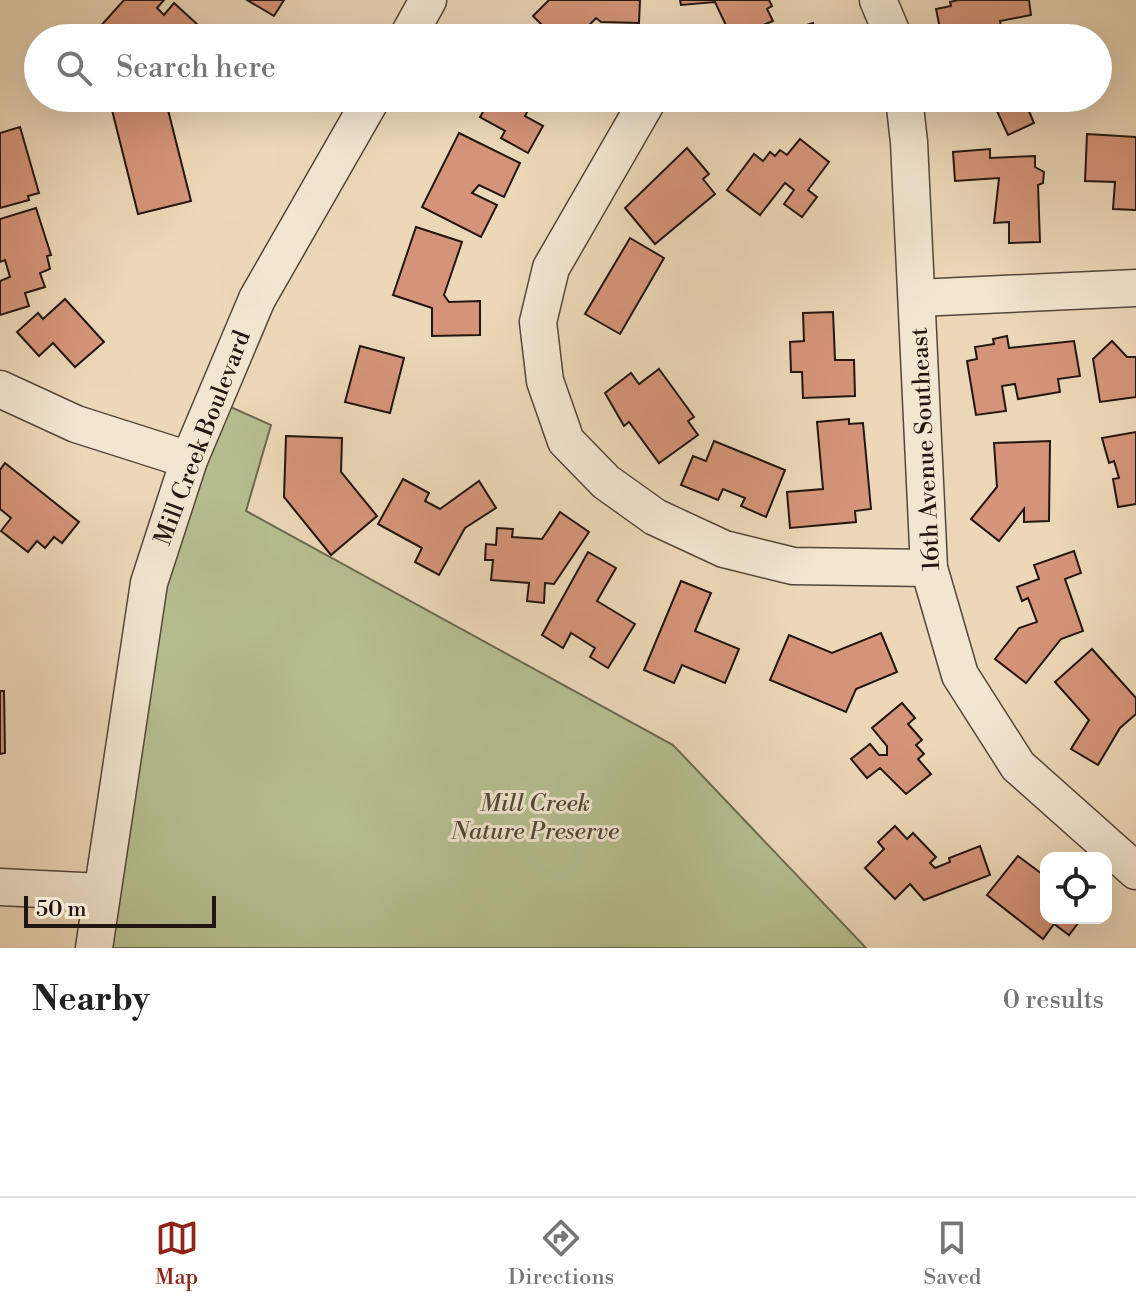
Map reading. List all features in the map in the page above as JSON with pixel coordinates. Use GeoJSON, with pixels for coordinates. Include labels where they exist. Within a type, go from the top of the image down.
{"type":"FeatureCollection","features":[{"type":"Feature","properties":{"kind":"street"},"geometry":{"type":"LineString","coordinates":[[415,24],[428,0]]}},
{"type":"Feature","properties":{"kind":"street"},"geometry":{"type":"LineString","coordinates":[[878,0],[888,24]]}},
{"type":"Feature","properties":{"kind":"street","name":"Mill Creek Boulevard"},"geometry":{"type":"LineString","coordinates":[[94,948],[149,583],[189,460],[257,299],[364,112]]}},
{"type":"Feature","properties":{"kind":"street"},"geometry":{"type":"LineString","coordinates":[[641,112],[551,268],[538,322],[545,381],[566,441],[606,482],[655,517],[724,549],[793,566],[929,568]]}},
{"type":"Feature","properties":{"kind":"street","name":"16th Avenue Southeast"},"geometry":{"type":"LineString","coordinates":[[905,112],[929,568],[960,675],[1018,766],[1136,871]]}},
{"type":"Feature","properties":{"kind":"street"},"geometry":{"type":"LineString","coordinates":[[917,298],[1136,288]]}},
{"type":"Feature","properties":{"kind":"street"},"geometry":{"type":"LineString","coordinates":[[0,389],[76,424],[189,460]]}},
{"type":"Feature","properties":{"kind":"street"},"geometry":{"type":"LineString","coordinates":[[0,887],[102,892]]}},
{"type":"Feature","properties":{"kind":"green space","name":"Mill Creek Nature Preserve"},"geometry":{"type":"Polygon","coordinates":[[[215,400],[271,425],[246,511],[673,745],[866,948],[94,948],[149,583],[215,400]]]}},
{"type":"Feature","properties":{"kind":"building"},"geometry":{"type":"Polygon","coordinates":[[[124,0],[164,0],[157,8],[164,15],[174,3],[197,24],[102,24],[124,0]]]}},
{"type":"Feature","properties":{"kind":"building"},"geometry":{"type":"Polygon","coordinates":[[[247,0],[284,0],[274,16],[247,0]]]}},
{"type":"Feature","properties":{"kind":"building"},"geometry":{"type":"Polygon","coordinates":[[[549,0],[640,0],[639,23],[601,22],[596,18],[590,24],[541,24],[533,16],[549,0]]]}},
{"type":"Feature","properties":{"kind":"building"},"geometry":{"type":"Polygon","coordinates":[[[680,0],[769,0],[772,6],[767,9],[773,21],[766,24],[725,24],[715,2],[681,5],[680,0]]]}},
{"type":"Feature","properties":{"kind":"building"},"geometry":{"type":"Polygon","coordinates":[[[1029,0],[1031,15],[1000,21],[1000,24],[939,24],[936,9],[951,6],[950,2],[1029,0]]]}},
{"type":"Feature","properties":{"kind":"building"},"geometry":{"type":"Polygon","coordinates":[[[112,112],[169,112],[191,201],[138,214],[112,112]]]}},
{"type":"Feature","properties":{"kind":"building"},"geometry":{"type":"Polygon","coordinates":[[[483,112],[527,112],[525,116],[543,126],[528,153],[501,138],[505,131],[480,117],[483,112]]]}},
{"type":"Feature","properties":{"kind":"building"},"geometry":{"type":"Polygon","coordinates":[[[997,112],[1029,112],[1034,123],[1008,135],[997,112]]]}},
{"type":"Feature","properties":{"kind":"building"},"geometry":{"type":"Polygon","coordinates":[[[20,127],[39,193],[28,196],[29,200],[0,208],[0,133],[20,127]]]}},
{"type":"Feature","properties":{"kind":"building"},"geometry":{"type":"Polygon","coordinates":[[[459,133],[520,163],[504,197],[479,185],[472,193],[497,205],[481,237],[422,207],[459,133]]]}},
{"type":"Feature","properties":{"kind":"building"},"geometry":{"type":"Polygon","coordinates":[[[1087,134],[1136,137],[1136,210],[1113,209],[1115,182],[1085,181],[1087,134]]]}},
{"type":"Feature","properties":{"kind":"building"},"geometry":{"type":"Polygon","coordinates":[[[800,139],[829,162],[808,190],[817,197],[802,217],[784,204],[794,190],[785,183],[760,215],[727,190],[754,154],[763,161],[770,152],[775,156],[780,150],[787,155],[800,139]]]}},
{"type":"Feature","properties":{"kind":"building"},"geometry":{"type":"Polygon","coordinates":[[[687,148],[709,174],[703,179],[715,194],[655,244],[625,208],[687,148]]]}},
{"type":"Feature","properties":{"kind":"building"},"geometry":{"type":"Polygon","coordinates":[[[990,149],[990,158],[1035,156],[1035,167],[1044,172],[1043,183],[1038,185],[1040,242],[1009,243],[1009,222],[994,223],[999,178],[955,181],[953,152],[990,149]]]}},
{"type":"Feature","properties":{"kind":"building"},"geometry":{"type":"Polygon","coordinates":[[[36,208],[51,255],[47,256],[50,269],[40,273],[45,287],[25,293],[29,306],[0,315],[0,281],[10,277],[5,260],[0,262],[0,219],[36,208]]]}},
{"type":"Feature","properties":{"kind":"building"},"geometry":{"type":"Polygon","coordinates":[[[416,227],[462,242],[444,295],[449,302],[480,301],[480,335],[432,336],[432,308],[393,295],[416,227]]]}},
{"type":"Feature","properties":{"kind":"building"},"geometry":{"type":"Polygon","coordinates":[[[630,238],[664,258],[620,334],[585,314],[630,238]]]}},
{"type":"Feature","properties":{"kind":"building"},"geometry":{"type":"Polygon","coordinates":[[[65,299],[104,342],[75,367],[53,343],[39,356],[17,332],[38,313],[43,319],[65,299]]]}},
{"type":"Feature","properties":{"kind":"building"},"geometry":{"type":"Polygon","coordinates":[[[833,312],[835,360],[854,360],[855,396],[803,398],[802,372],[791,372],[790,342],[804,341],[803,313],[833,312]]]}},
{"type":"Feature","properties":{"kind":"building"},"geometry":{"type":"Polygon","coordinates":[[[1007,336],[1009,348],[1074,341],[1080,376],[1058,379],[1060,392],[1018,399],[1015,384],[1002,386],[1006,411],[976,415],[967,361],[977,359],[975,347],[994,344],[993,339],[1007,336]]]}},
{"type":"Feature","properties":{"kind":"building"},"geometry":{"type":"Polygon","coordinates":[[[1112,341],[1127,357],[1136,357],[1136,397],[1100,402],[1093,359],[1112,341]]]}},
{"type":"Feature","properties":{"kind":"building"},"geometry":{"type":"Polygon","coordinates":[[[360,346],[404,358],[390,413],[345,402],[360,346]]]}},
{"type":"Feature","properties":{"kind":"building"},"geometry":{"type":"Polygon","coordinates":[[[659,369],[694,417],[688,421],[698,435],[659,463],[629,422],[624,426],[605,393],[631,373],[639,384],[659,369]]]}},
{"type":"Feature","properties":{"kind":"building"},"geometry":{"type":"Polygon","coordinates":[[[849,419],[849,424],[863,423],[871,509],[855,511],[856,522],[790,528],[787,492],[823,489],[817,422],[849,419]]]}},
{"type":"Feature","properties":{"kind":"building"},"geometry":{"type":"Polygon","coordinates":[[[1136,432],[1136,504],[1118,507],[1113,479],[1119,478],[1114,461],[1109,463],[1102,438],[1136,432]]]}},
{"type":"Feature","properties":{"kind":"building"},"geometry":{"type":"Polygon","coordinates":[[[286,436],[342,438],[341,472],[377,516],[331,555],[284,497],[286,436]]]}},
{"type":"Feature","properties":{"kind":"building"},"geometry":{"type":"Polygon","coordinates":[[[714,441],[785,470],[766,517],[741,506],[745,498],[723,489],[718,500],[681,485],[693,456],[706,461],[714,441]]]}},
{"type":"Feature","properties":{"kind":"building"},"geometry":{"type":"Polygon","coordinates":[[[1050,441],[1049,521],[1024,522],[1024,509],[999,541],[971,519],[997,487],[994,443],[1050,441]]]}},
{"type":"Feature","properties":{"kind":"building"},"geometry":{"type":"Polygon","coordinates":[[[5,463],[79,522],[62,543],[54,537],[45,548],[37,541],[28,552],[1,531],[11,518],[0,509],[0,470],[5,463]]]}},
{"type":"Feature","properties":{"kind":"building"},"geometry":{"type":"Polygon","coordinates":[[[403,479],[429,493],[425,501],[440,509],[479,481],[496,508],[465,528],[439,575],[415,562],[422,548],[378,524],[403,479]]]}},
{"type":"Feature","properties":{"kind":"building"},"geometry":{"type":"Polygon","coordinates":[[[560,512],[589,532],[554,584],[545,583],[544,603],[527,601],[529,583],[491,580],[493,560],[485,560],[486,544],[496,545],[497,528],[513,529],[512,537],[542,539],[560,512]]]}},
{"type":"Feature","properties":{"kind":"building"},"geometry":{"type":"Polygon","coordinates":[[[1074,551],[1081,573],[1065,579],[1083,631],[1061,639],[1026,683],[995,659],[1019,628],[1037,622],[1028,598],[1022,601],[1017,587],[1039,579],[1034,565],[1074,551]]]}},
{"type":"Feature","properties":{"kind":"building"},"geometry":{"type":"Polygon","coordinates":[[[588,552],[616,568],[597,601],[635,624],[608,668],[590,657],[595,648],[571,633],[563,648],[542,635],[588,552]]]}},
{"type":"Feature","properties":{"kind":"building"},"geometry":{"type":"Polygon","coordinates":[[[681,581],[711,593],[695,631],[739,649],[725,683],[682,665],[674,683],[644,670],[681,581]]]}},
{"type":"Feature","properties":{"kind":"building"},"geometry":{"type":"Polygon","coordinates":[[[881,633],[897,672],[856,689],[846,712],[770,680],[789,635],[832,653],[881,633]]]}},
{"type":"Feature","properties":{"kind":"building"},"geometry":{"type":"Polygon","coordinates":[[[1092,649],[1136,698],[1136,714],[1120,728],[1098,765],[1071,749],[1089,720],[1055,682],[1092,649]]]}},
{"type":"Feature","properties":{"kind":"building"},"geometry":{"type":"Polygon","coordinates":[[[0,691],[4,691],[5,753],[0,754],[0,691]]]}},
{"type":"Feature","properties":{"kind":"building"},"geometry":{"type":"Polygon","coordinates":[[[902,703],[915,718],[908,724],[922,740],[916,745],[924,754],[918,759],[931,774],[906,794],[880,768],[867,778],[851,759],[870,744],[879,755],[887,755],[887,746],[872,728],[902,703]]]}},
{"type":"Feature","properties":{"kind":"building"},"geometry":{"type":"Polygon","coordinates":[[[895,826],[907,839],[913,833],[936,857],[930,863],[935,868],[950,862],[949,858],[980,846],[990,875],[924,900],[910,884],[895,899],[865,868],[884,849],[878,842],[895,826]]]}},
{"type":"Feature","properties":{"kind":"building"},"geometry":{"type":"Polygon","coordinates":[[[1018,856],[1040,872],[1040,924],[1054,924],[1043,939],[987,895],[1018,856]]]}},
{"type":"Feature","properties":{"kind":"building"},"geometry":{"type":"Polygon","coordinates":[[[1054,924],[1077,924],[1069,935],[1054,924]]]}}]}
